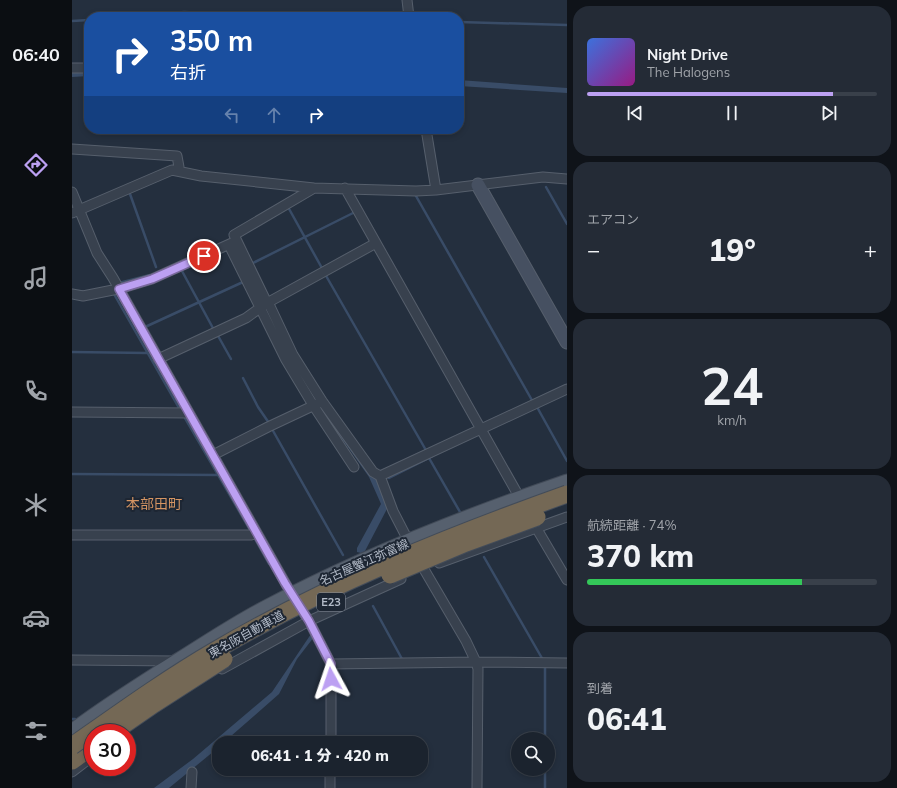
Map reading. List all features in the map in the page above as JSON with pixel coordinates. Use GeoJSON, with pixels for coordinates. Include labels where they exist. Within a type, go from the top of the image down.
{"type":"FeatureCollection","features":[{"type":"Feature","properties":{"kind":"highway","name":"東名阪自動車道"},"geometry":{"type":"LineString","coordinates":[[72,746],[147,693],[216,650],[304,602],[381,566],[461,532],[567,494]]}},
{"type":"Feature","properties":{"kind":"highway","name":"東名阪自動車道"},"geometry":{"type":"LineString","coordinates":[[125,724],[222,660],[310,612],[408,567],[567,507]]}},
{"type":"Feature","properties":{"kind":"highway"},"geometry":{"type":"LineString","coordinates":[[72,761],[84,752]]}},
{"type":"Feature","properties":{"kind":"main road","name":"名古屋蟹江弥富線"},"geometry":{"type":"LineString","coordinates":[[72,732],[114,702],[179,660],[265,608],[408,542],[518,498],[567,482]]}},
{"type":"Feature","properties":{"kind":"street"},"geometry":{"type":"LineString","coordinates":[[407,0],[409,12]]}},
{"type":"Feature","properties":{"kind":"street"},"geometry":{"type":"LineString","coordinates":[[72,68],[84,68]]}},
{"type":"Feature","properties":{"kind":"street"},"geometry":{"type":"LineString","coordinates":[[427,134],[436,190]]}},
{"type":"Feature","properties":{"kind":"street"},"geometry":{"type":"LineString","coordinates":[[72,149],[177,156],[179,167],[178,171]]}},
{"type":"Feature","properties":{"kind":"street"},"geometry":{"type":"LineString","coordinates":[[75,212],[172,170],[201,176],[314,188],[436,190],[543,177],[567,179]]}},
{"type":"Feature","properties":{"kind":"street"},"geometry":{"type":"LineString","coordinates":[[478,185],[567,342]]}},
{"type":"Feature","properties":{"kind":"street"},"geometry":{"type":"LineString","coordinates":[[314,188],[234,235],[233,243],[264,305],[354,467]]}},
{"type":"Feature","properties":{"kind":"street"},"geometry":{"type":"LineString","coordinates":[[345,188],[517,493],[518,498],[567,580]]}},
{"type":"Feature","properties":{"kind":"street"},"geometry":{"type":"LineString","coordinates":[[72,192],[75,212],[97,253],[119,289],[292,595],[309,621],[331,664],[330,736]]}},
{"type":"Feature","properties":{"kind":"street"},"geometry":{"type":"LineString","coordinates":[[72,294],[83,296],[119,289],[152,279],[233,243]]}},
{"type":"Feature","properties":{"kind":"street"},"geometry":{"type":"LineString","coordinates":[[158,359],[246,318],[264,305],[376,243]]}},
{"type":"Feature","properties":{"kind":"street"},"geometry":{"type":"LineString","coordinates":[[380,476],[567,389]]}},
{"type":"Feature","properties":{"kind":"street"},"geometry":{"type":"LineString","coordinates":[[213,455],[318,403]]}},
{"type":"Feature","properties":{"kind":"street"},"geometry":{"type":"LineString","coordinates":[[318,403],[373,472],[380,476],[393,511],[408,542],[466,641],[476,662],[478,669],[478,788]]}},
{"type":"Feature","properties":{"kind":"street"},"geometry":{"type":"LineString","coordinates":[[72,412],[189,413]]}},
{"type":"Feature","properties":{"kind":"street"},"geometry":{"type":"LineString","coordinates":[[136,726],[230,664],[309,621],[424,568],[567,517]]}},
{"type":"Feature","properties":{"kind":"street"},"geometry":{"type":"LineString","coordinates":[[72,535],[251,535],[257,533]]}},
{"type":"Feature","properties":{"kind":"street"},"geometry":{"type":"LineString","coordinates":[[72,660],[179,660]]}},
{"type":"Feature","properties":{"kind":"street"},"geometry":{"type":"LineString","coordinates":[[331,664],[476,662],[567,663]]}},
{"type":"Feature","properties":{"kind":"street"},"geometry":{"type":"LineString","coordinates":[[72,772],[84,763]]}},
{"type":"Feature","properties":{"kind":"street"},"geometry":{"type":"LineString","coordinates":[[191,788],[192,772]]}},
{"type":"Feature","properties":{"kind":"street"},"geometry":{"type":"LineString","coordinates":[[330,776],[330,788]]}},
{"type":"Feature","properties":{"kind":"water"},"geometry":{"type":"Polygon","coordinates":[[[84,71],[84,76],[72,77],[72,72],[84,71]]]}},
{"type":"Feature","properties":{"kind":"water"},"geometry":{"type":"Polygon","coordinates":[[[464,80],[567,88],[567,93],[464,86],[464,80]]]}},
{"type":"Feature","properties":{"kind":"water"},"geometry":{"type":"Polygon","coordinates":[[[228,233],[291,355],[369,472],[379,482],[388,507],[365,551],[361,553],[357,552],[357,548],[381,504],[369,477],[316,402],[287,354],[228,233]]]}},
{"type":"Feature","properties":{"kind":"water"},"geometry":{"type":"Polygon","coordinates":[[[311,634],[314,637],[297,659],[279,694],[231,736],[220,736],[272,692],[311,634]]]}},
{"type":"Feature","properties":{"kind":"water"},"geometry":{"type":"Polygon","coordinates":[[[212,743],[212,753],[169,788],[154,788],[212,743]]]}},
{"type":"Feature","properties":{"kind":"waterway"},"geometry":{"type":"LineString","coordinates":[[72,21],[84,20]]}},
{"type":"Feature","properties":{"kind":"waterway"},"geometry":{"type":"LineString","coordinates":[[464,22],[567,25]]}},
{"type":"Feature","properties":{"kind":"waterway"},"geometry":{"type":"LineString","coordinates":[[546,187],[567,224]]}},
{"type":"Feature","properties":{"kind":"waterway"},"geometry":{"type":"LineString","coordinates":[[130,194],[156,267]]}},
{"type":"Feature","properties":{"kind":"waterway"},"geometry":{"type":"LineString","coordinates":[[416,196],[533,402]]}},
{"type":"Feature","properties":{"kind":"waterway"},"geometry":{"type":"LineString","coordinates":[[288,207],[323,270]]}},
{"type":"Feature","properties":{"kind":"waterway"},"geometry":{"type":"LineString","coordinates":[[251,264],[355,212]]}},
{"type":"Feature","properties":{"kind":"waterway"},"geometry":{"type":"LineString","coordinates":[[182,271],[214,330]]}},
{"type":"Feature","properties":{"kind":"waterway"},"geometry":{"type":"LineString","coordinates":[[325,274],[427,452]]}},
{"type":"Feature","properties":{"kind":"waterway"},"geometry":{"type":"LineString","coordinates":[[119,283],[150,275]]}},
{"type":"Feature","properties":{"kind":"waterway"},"geometry":{"type":"LineString","coordinates":[[145,327],[243,282]]}},
{"type":"Feature","properties":{"kind":"waterway"},"geometry":{"type":"LineString","coordinates":[[114,294],[179,408]]}},
{"type":"Feature","properties":{"kind":"waterway"},"geometry":{"type":"LineString","coordinates":[[217,334],[231,359]]}},
{"type":"Feature","properties":{"kind":"waterway"},"geometry":{"type":"LineString","coordinates":[[72,352],[147,353]]}},
{"type":"Feature","properties":{"kind":"waterway"},"geometry":{"type":"LineString","coordinates":[[243,378],[258,407],[269,423]]}},
{"type":"Feature","properties":{"kind":"waterway"},"geometry":{"type":"LineString","coordinates":[[537,407],[567,461]]}},
{"type":"Feature","properties":{"kind":"waterway"},"geometry":{"type":"LineString","coordinates":[[185,418],[250,530]]}},
{"type":"Feature","properties":{"kind":"waterway"},"geometry":{"type":"LineString","coordinates":[[272,429],[343,555]]}},
{"type":"Feature","properties":{"kind":"waterway"},"geometry":{"type":"LineString","coordinates":[[389,478],[433,456]]}},
{"type":"Feature","properties":{"kind":"waterway"},"geometry":{"type":"LineString","coordinates":[[429,458],[460,512]]}},
{"type":"Feature","properties":{"kind":"waterway"},"geometry":{"type":"LineString","coordinates":[[72,474],[219,475]]}},
{"type":"Feature","properties":{"kind":"waterway"},"geometry":{"type":"LineString","coordinates":[[255,539],[269,564]]}},
{"type":"Feature","properties":{"kind":"waterway"},"geometry":{"type":"LineString","coordinates":[[484,557],[543,660]]}},
{"type":"Feature","properties":{"kind":"waterway"},"geometry":{"type":"LineString","coordinates":[[373,606],[402,659]]}},
{"type":"Feature","properties":{"kind":"waterway"},"geometry":{"type":"LineString","coordinates":[[545,667],[545,732]]}},
{"type":"Feature","properties":{"kind":"waterway"},"geometry":{"type":"LineString","coordinates":[[545,776],[545,788]]}},
{"type":"Feature","properties":{"kind":"district","name":"本部田町"},"geometry":{"type":"Point","coordinates":[154,504]}},
{"type":"Feature","properties":{"kind":"route"},"geometry":{"type":"LineString","coordinates":[[204,256],[152,279],[119,289],[285,583],[309,621],[331,664],[331,679]]}}]}
